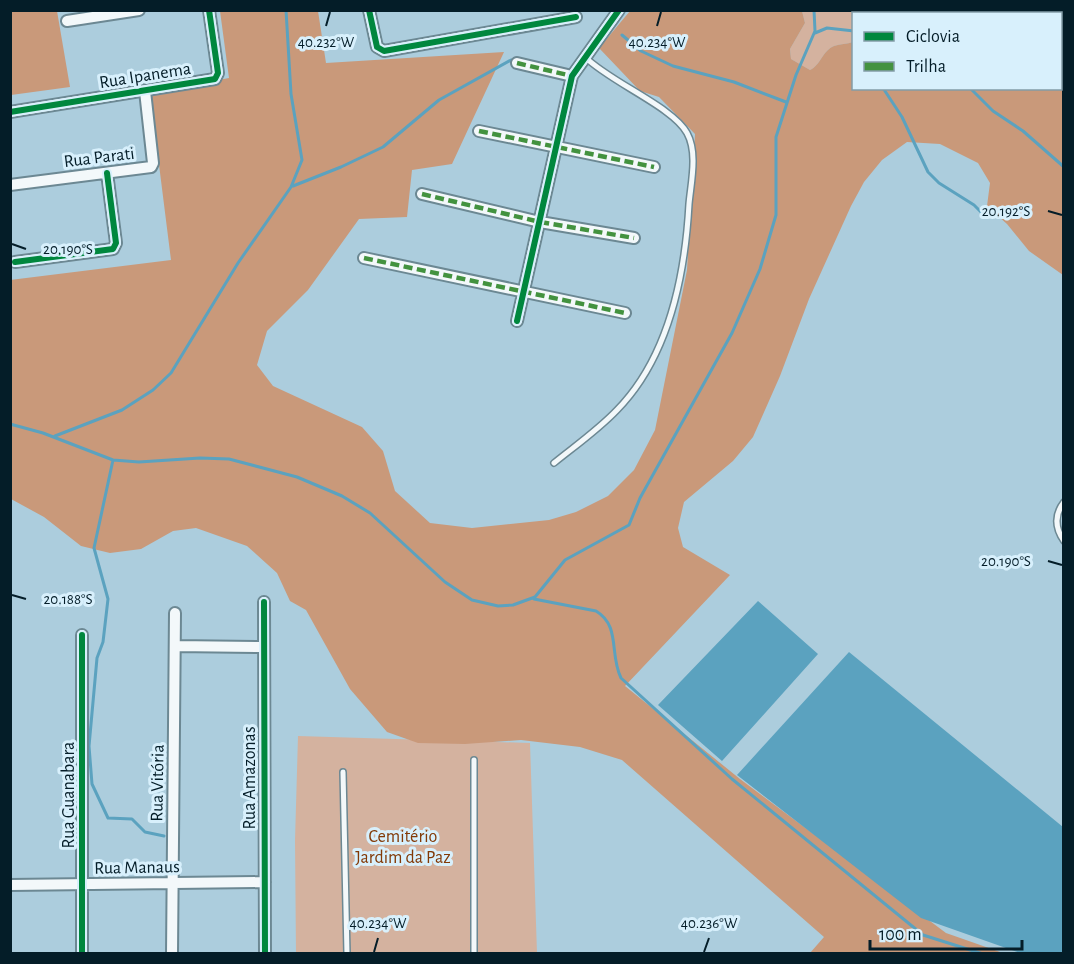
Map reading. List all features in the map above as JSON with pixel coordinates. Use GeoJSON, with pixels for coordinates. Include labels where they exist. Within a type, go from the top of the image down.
{"type":"FeatureCollection","features":[{"type":"Feature","properties":{"kind":"street"},"geometry":{"type":"LineString","coordinates":[[67,21],[139,10]]}},
{"type":"Feature","properties":{"kind":"street","name":"Rua Ipanema"},"geometry":{"type":"LineString","coordinates":[[10,112],[215,79],[218,73],[209,10]]}},
{"type":"Feature","properties":{"kind":"street"},"geometry":{"type":"LineString","coordinates":[[369,10],[377,47],[384,51],[576,17]]}},
{"type":"Feature","properties":{"kind":"street"},"geometry":{"type":"LineString","coordinates":[[517,321],[540,222],[554,146],[572,76],[619,10]]}},
{"type":"Feature","properties":{"kind":"street"},"geometry":{"type":"LineString","coordinates":[[517,63],[572,76]]}},
{"type":"Feature","properties":{"kind":"street","name":"Rua Parati"},"geometry":{"type":"LineString","coordinates":[[10,185],[152,166],[145,91]]}},
{"type":"Feature","properties":{"kind":"street"},"geometry":{"type":"LineString","coordinates":[[479,131],[654,166]]}},
{"type":"Feature","properties":{"kind":"street"},"geometry":{"type":"LineString","coordinates":[[15,262],[113,249],[116,243],[107,173]]}},
{"type":"Feature","properties":{"kind":"street"},"geometry":{"type":"LineString","coordinates":[[422,194],[540,222],[634,238]]}},
{"type":"Feature","properties":{"kind":"street"},"geometry":{"type":"LineString","coordinates":[[364,258],[524,294],[625,313]]}},
{"type":"Feature","properties":{"kind":"street","name":"Rua Amazonas"},"geometry":{"type":"LineString","coordinates":[[264,602],[265,954]]}},
{"type":"Feature","properties":{"kind":"street","name":"Rua Vitória"},"geometry":{"type":"LineString","coordinates":[[172,954],[176,613]]}},
{"type":"Feature","properties":{"kind":"street","name":"Rua Guanabara"},"geometry":{"type":"LineString","coordinates":[[82,635],[84,884],[82,954]]}},
{"type":"Feature","properties":{"kind":"street"},"geometry":{"type":"LineString","coordinates":[[175,646],[264,647]]}},
{"type":"Feature","properties":{"kind":"street","name":"Rua Manaus"},"geometry":{"type":"LineString","coordinates":[[10,885],[265,882]]}},
{"type":"Feature","properties":{"kind":"lane"},"geometry":{"type":"LineString","coordinates":[[554,463],[617,410],[645,373],[671,316],[682,274],[688,227],[693,150],[686,132],[665,111],[609,78],[585,56]]}},
{"type":"Feature","properties":{"kind":"lane"},"geometry":{"type":"LineString","coordinates":[[1064,502],[1057,516],[1056,525],[1064,541]]}},
{"type":"Feature","properties":{"kind":"lane"},"geometry":{"type":"LineString","coordinates":[[474,760],[474,954]]}},
{"type":"Feature","properties":{"kind":"lane"},"geometry":{"type":"LineString","coordinates":[[343,772],[346,954]]}},
{"type":"Feature","properties":{"kind":"green space"},"geometry":{"type":"Polygon","coordinates":[[[857,10],[859,12],[852,12],[852,42],[830,48],[817,65],[810,70],[791,59],[790,49],[805,23],[802,11],[857,10]]]}},
{"type":"Feature","properties":{"kind":"green space","name":"Cemitério Jardim da Paz"},"geometry":{"type":"Polygon","coordinates":[[[298,736],[530,743],[537,953],[296,954],[295,841],[298,736]]]}},
{"type":"Feature","properties":{"kind":"shaded area"},"geometry":{"type":"Polygon","coordinates":[[[10,11],[57,11],[70,87],[11,95],[10,11]]]}},
{"type":"Feature","properties":{"kind":"shaded area"},"geometry":{"type":"Polygon","coordinates":[[[220,11],[318,11],[326,63],[504,52],[452,164],[412,170],[407,217],[359,219],[308,290],[267,331],[257,365],[273,386],[362,427],[383,451],[395,491],[430,523],[472,528],[549,520],[576,512],[608,496],[634,470],[655,430],[687,270],[695,134],[659,97],[640,91],[599,48],[630,11],[802,11],[805,23],[790,49],[791,59],[810,70],[817,65],[830,48],[852,42],[852,90],[1062,90],[1063,84],[1063,275],[1029,251],[1007,224],[987,206],[990,183],[978,163],[940,144],[907,142],[882,160],[864,182],[851,206],[809,299],[780,376],[753,437],[733,461],[684,502],[678,528],[683,547],[730,575],[625,686],[740,779],[946,933],[1003,953],[810,953],[824,937],[622,760],[580,747],[521,740],[465,744],[418,743],[387,732],[350,689],[306,610],[290,601],[277,573],[247,546],[196,528],[173,531],[141,549],[110,553],[81,546],[44,517],[11,499],[10,280],[171,260],[150,93],[229,78],[220,11]]]}},
{"type":"Feature","properties":{"kind":"shaded area"},"geometry":{"type":"Polygon","coordinates":[[[1004,11],[1005,12],[858,12],[1004,11]]]}},
{"type":"Feature","properties":{"kind":"water"},"geometry":{"type":"Polygon","coordinates":[[[758,601],[818,654],[722,761],[658,705],[758,601]]]}},
{"type":"Feature","properties":{"kind":"water"},"geometry":{"type":"Polygon","coordinates":[[[849,652],[1063,827],[1063,953],[1020,953],[921,918],[737,775],[849,652]]]}},
{"type":"Feature","properties":{"kind":"waterway"},"geometry":{"type":"LineString","coordinates":[[55,436],[122,410],[153,390],[171,373],[238,263],[291,187],[302,160],[291,94],[286,10]]}},
{"type":"Feature","properties":{"kind":"waterway"},"geometry":{"type":"LineString","coordinates":[[10,424],[43,433],[113,460],[139,462],[200,458],[229,459],[297,477],[342,496],[370,513],[445,582],[472,600],[498,606],[513,605],[535,597],[565,560],[629,525],[640,498],[732,333],[760,269],[776,215],[776,137],[796,75],[815,31],[814,10]]}},
{"type":"Feature","properties":{"kind":"waterway"},"geometry":{"type":"LineString","coordinates":[[815,33],[827,28],[852,31]]}},
{"type":"Feature","properties":{"kind":"waterway"},"geometry":{"type":"LineString","coordinates":[[622,35],[641,51],[673,66],[734,82],[786,102]]}},
{"type":"Feature","properties":{"kind":"waterway"},"geometry":{"type":"LineString","coordinates":[[293,186],[383,147],[439,100],[511,60]]}},
{"type":"Feature","properties":{"kind":"waterway"},"geometry":{"type":"LineString","coordinates":[[884,90],[902,117],[928,172],[939,183],[974,205],[986,217]]}},
{"type":"Feature","properties":{"kind":"waterway"},"geometry":{"type":"LineString","coordinates":[[972,90],[993,111],[1023,131],[1064,167]]}},
{"type":"Feature","properties":{"kind":"waterway"},"geometry":{"type":"LineString","coordinates":[[113,460],[94,548],[108,599],[103,642],[97,658],[89,746],[92,784],[108,818],[132,819],[145,832],[164,836]]}},
{"type":"Feature","properties":{"kind":"waterway"},"geometry":{"type":"LineString","coordinates":[[534,599],[596,611],[604,617],[612,632],[621,678],[732,779],[923,935],[983,954]]}},
{"type":"Feature","properties":{"kind":"marked path"},"geometry":{"type":"LineString","coordinates":[[517,63],[572,76]]}},
{"type":"Feature","properties":{"kind":"marked path"},"geometry":{"type":"LineString","coordinates":[[479,131],[654,167]]}},
{"type":"Feature","properties":{"kind":"marked path"},"geometry":{"type":"LineString","coordinates":[[422,194],[540,222],[634,238]]}},
{"type":"Feature","properties":{"kind":"marked path"},"geometry":{"type":"LineString","coordinates":[[364,258],[625,313]]}},
{"type":"Feature","properties":{"kind":"cycle path"},"geometry":{"type":"LineString","coordinates":[[10,112],[215,79],[218,73],[209,10]]}},
{"type":"Feature","properties":{"kind":"cycle path"},"geometry":{"type":"LineString","coordinates":[[369,10],[377,47],[384,51],[576,17]]}},
{"type":"Feature","properties":{"kind":"cycle path"},"geometry":{"type":"LineString","coordinates":[[517,321],[572,76],[619,10]]}},
{"type":"Feature","properties":{"kind":"cycle path"},"geometry":{"type":"LineString","coordinates":[[15,262],[113,249],[116,243],[107,173]]}},
{"type":"Feature","properties":{"kind":"cycle path"},"geometry":{"type":"LineString","coordinates":[[264,602],[265,954]]}},
{"type":"Feature","properties":{"kind":"cycle path"},"geometry":{"type":"LineString","coordinates":[[82,635],[82,954]]}}]}
